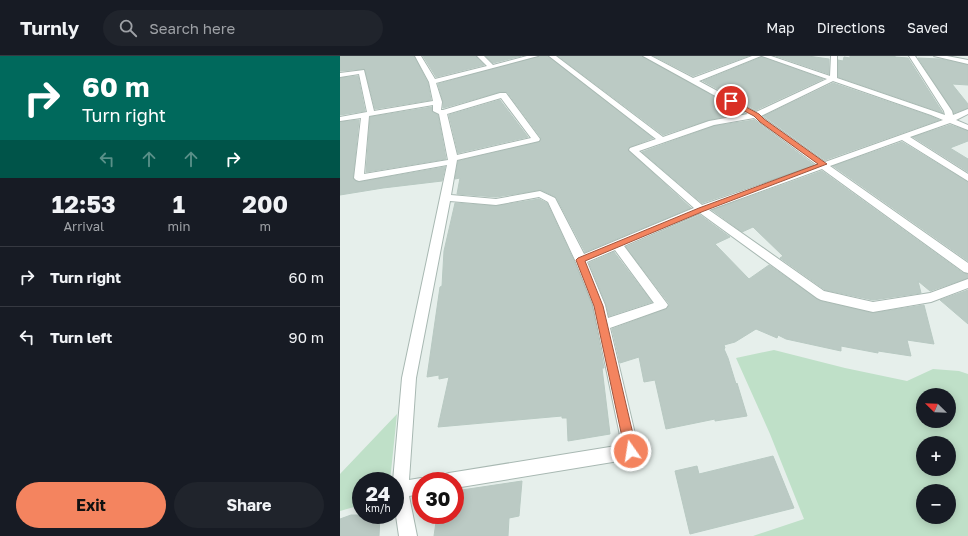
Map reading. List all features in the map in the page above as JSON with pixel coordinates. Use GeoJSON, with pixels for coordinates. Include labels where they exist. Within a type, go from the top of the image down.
{"type":"FeatureCollection","features":[{"type":"Feature","properties":{"kind":"street"},"geometry":{"type":"LineString","coordinates":[[401,472],[409,378],[446,198],[452,160],[433,82],[427,67],[418,56]]}},
{"type":"Feature","properties":{"kind":"street"},"geometry":{"type":"LineString","coordinates":[[480,56],[491,67]]}},
{"type":"Feature","properties":{"kind":"street"},"geometry":{"type":"LineString","coordinates":[[433,82],[535,56]]}},
{"type":"Feature","properties":{"kind":"street"},"geometry":{"type":"LineString","coordinates":[[552,56],[662,140]]}},
{"type":"Feature","properties":{"kind":"street"},"geometry":{"type":"LineString","coordinates":[[646,56],[756,115],[968,269]]}},
{"type":"Feature","properties":{"kind":"street"},"geometry":{"type":"LineString","coordinates":[[692,81],[758,56]]}},
{"type":"Feature","properties":{"kind":"street"},"geometry":{"type":"LineString","coordinates":[[765,56],[934,113],[968,128]]}},
{"type":"Feature","properties":{"kind":"street"},"geometry":{"type":"LineString","coordinates":[[833,79],[834,56]]}},
{"type":"Feature","properties":{"kind":"street"},"geometry":{"type":"LineString","coordinates":[[912,56],[948,111],[950,120]]}},
{"type":"Feature","properties":{"kind":"street"},"geometry":{"type":"LineString","coordinates":[[937,56],[968,62]]}},
{"type":"Feature","properties":{"kind":"street"},"geometry":{"type":"LineString","coordinates":[[340,75],[362,71],[368,114],[358,178],[452,160],[536,139],[503,94],[440,108],[368,114],[340,119]]}},
{"type":"Feature","properties":{"kind":"street"},"geometry":{"type":"LineString","coordinates":[[833,79],[756,115],[712,124],[634,150],[701,209],[821,295],[873,307],[931,297],[968,283]]}},
{"type":"Feature","properties":{"kind":"street"},"geometry":{"type":"LineString","coordinates":[[581,260],[701,209],[950,120],[968,111]]}},
{"type":"Feature","properties":{"kind":"street"},"geometry":{"type":"LineString","coordinates":[[902,136],[968,178]]}},
{"type":"Feature","properties":{"kind":"street"},"geometry":{"type":"LineString","coordinates":[[446,198],[496,202],[540,194],[552,200],[581,260],[598,306],[631,451],[464,479]]}},
{"type":"Feature","properties":{"kind":"street"},"geometry":{"type":"LineString","coordinates":[[603,325],[662,305],[617,245]]}},
{"type":"Feature","properties":{"kind":"street"},"geometry":{"type":"LineString","coordinates":[[404,512],[408,536]]}},
{"type":"Feature","properties":{"kind":"green space"},"geometry":{"type":"Polygon","coordinates":[[[774,350],[845,368],[907,381],[933,369],[959,371],[968,374],[968,536],[753,536],[804,519],[770,434],[736,358],[774,350]]]}},
{"type":"Feature","properties":{"kind":"green space"},"geometry":{"type":"Polygon","coordinates":[[[397,414],[391,472],[352,472],[352,508],[340,511],[340,474],[397,414]]]}},
{"type":"Feature","properties":{"kind":"building"},"geometry":{"type":"Polygon","coordinates":[[[340,56],[414,56],[428,83],[431,100],[375,109],[365,70],[340,71],[340,56]]]}},
{"type":"Feature","properties":{"kind":"building"},"geometry":{"type":"Polygon","coordinates":[[[423,56],[476,56],[484,65],[436,77],[423,56]]]}},
{"type":"Feature","properties":{"kind":"building"},"geometry":{"type":"Polygon","coordinates":[[[486,56],[521,56],[493,63],[486,56]]]}},
{"type":"Feature","properties":{"kind":"building"},"geometry":{"type":"Polygon","coordinates":[[[539,56],[548,56],[653,138],[630,147],[628,150],[691,208],[585,252],[556,197],[541,190],[496,197],[457,194],[460,178],[455,179],[458,161],[539,142],[541,138],[507,92],[500,92],[443,108],[443,102],[438,84],[539,56]]]}},
{"type":"Feature","properties":{"kind":"building"},"geometry":{"type":"Polygon","coordinates":[[[558,56],[642,56],[744,113],[709,120],[663,135],[558,56]]]}},
{"type":"Feature","properties":{"kind":"building"},"geometry":{"type":"Polygon","coordinates":[[[654,56],[748,56],[693,76],[654,56]]]}},
{"type":"Feature","properties":{"kind":"building"},"geometry":{"type":"Polygon","coordinates":[[[776,56],[808,56],[829,59],[829,74],[776,56]]]}},
{"type":"Feature","properties":{"kind":"building"},"geometry":{"type":"Polygon","coordinates":[[[850,56],[895,56],[908,58],[943,113],[838,77],[838,60],[843,61],[844,57],[850,58],[850,56]]]}},
{"type":"Feature","properties":{"kind":"building"},"geometry":{"type":"Polygon","coordinates":[[[762,57],[823,79],[756,110],[703,81],[762,57]]]}},
{"type":"Feature","properties":{"kind":"building"},"geometry":{"type":"Polygon","coordinates":[[[918,58],[941,59],[968,65],[968,85],[952,84],[968,104],[968,108],[954,113],[918,58]]]}},
{"type":"Feature","properties":{"kind":"building"},"geometry":{"type":"Polygon","coordinates":[[[358,76],[365,111],[340,115],[340,78],[358,76]]]}},
{"type":"Feature","properties":{"kind":"building"},"geometry":{"type":"Polygon","coordinates":[[[833,83],[939,120],[825,160],[764,116],[833,83]]]}},
{"type":"Feature","properties":{"kind":"building"},"geometry":{"type":"Polygon","coordinates":[[[500,100],[528,137],[458,153],[449,115],[500,100]]]}},
{"type":"Feature","properties":{"kind":"building"},"geometry":{"type":"Polygon","coordinates":[[[432,107],[432,112],[438,115],[446,159],[366,172],[370,117],[432,107]]]}},
{"type":"Feature","properties":{"kind":"building"},"geometry":{"type":"Polygon","coordinates":[[[359,120],[353,178],[355,181],[359,182],[445,167],[442,181],[340,195],[340,122],[359,120]]]}},
{"type":"Feature","properties":{"kind":"building"},"geometry":{"type":"Polygon","coordinates":[[[754,120],[814,165],[702,203],[642,152],[714,126],[754,120]]]}},
{"type":"Feature","properties":{"kind":"building"},"geometry":{"type":"Polygon","coordinates":[[[950,125],[968,131],[968,141],[950,148],[968,159],[968,172],[913,137],[950,125]]]}},
{"type":"Feature","properties":{"kind":"building"},"geometry":{"type":"Polygon","coordinates":[[[902,142],[968,182],[968,261],[833,166],[902,142]]]}},
{"type":"Feature","properties":{"kind":"building"},"geometry":{"type":"Polygon","coordinates":[[[822,171],[963,273],[968,274],[968,278],[930,291],[918,281],[921,293],[873,300],[825,290],[780,258],[783,256],[753,227],[742,232],[712,210],[822,171]]]}},
{"type":"Feature","properties":{"kind":"building"},"geometry":{"type":"Polygon","coordinates":[[[539,199],[547,203],[574,261],[592,305],[604,368],[602,368],[610,434],[568,441],[567,418],[562,418],[562,416],[438,427],[449,377],[439,379],[439,375],[427,377],[440,287],[442,286],[444,251],[455,203],[496,206],[539,199]]]}},
{"type":"Feature","properties":{"kind":"building"},"geometry":{"type":"Polygon","coordinates":[[[700,215],[730,237],[715,244],[749,279],[769,265],[820,301],[873,313],[924,305],[934,344],[907,340],[911,356],[878,351],[878,353],[841,346],[841,351],[786,339],[778,335],[777,338],[756,329],[735,342],[724,345],[724,349],[736,384],[737,383],[747,416],[715,421],[715,419],[666,429],[655,380],[644,382],[639,357],[620,363],[612,329],[666,309],[670,305],[626,247],[700,215]]]}},
{"type":"Feature","properties":{"kind":"building"},"geometry":{"type":"Polygon","coordinates":[[[614,252],[652,302],[609,316],[606,304],[589,263],[614,252]]]}},
{"type":"Feature","properties":{"kind":"building"},"geometry":{"type":"Polygon","coordinates":[[[968,290],[968,324],[940,300],[968,290]]]}},
{"type":"Feature","properties":{"kind":"building"},"geometry":{"type":"Polygon","coordinates":[[[773,456],[794,508],[690,534],[675,471],[697,466],[699,474],[773,456]]]}},
{"type":"Feature","properties":{"kind":"building"},"geometry":{"type":"Polygon","coordinates":[[[522,481],[519,516],[509,518],[508,536],[434,536],[436,524],[464,524],[464,490],[522,481]]]}},
{"type":"Feature","properties":{"kind":"building"},"geometry":{"type":"Polygon","coordinates":[[[352,515],[352,524],[380,524],[379,536],[340,536],[340,519],[352,515]]]}},
{"type":"Feature","properties":{"kind":"route"},"geometry":{"type":"LineString","coordinates":[[631,451],[598,306],[581,260],[701,209],[824,164],[813,158],[756,115],[731,101]]}}]}
